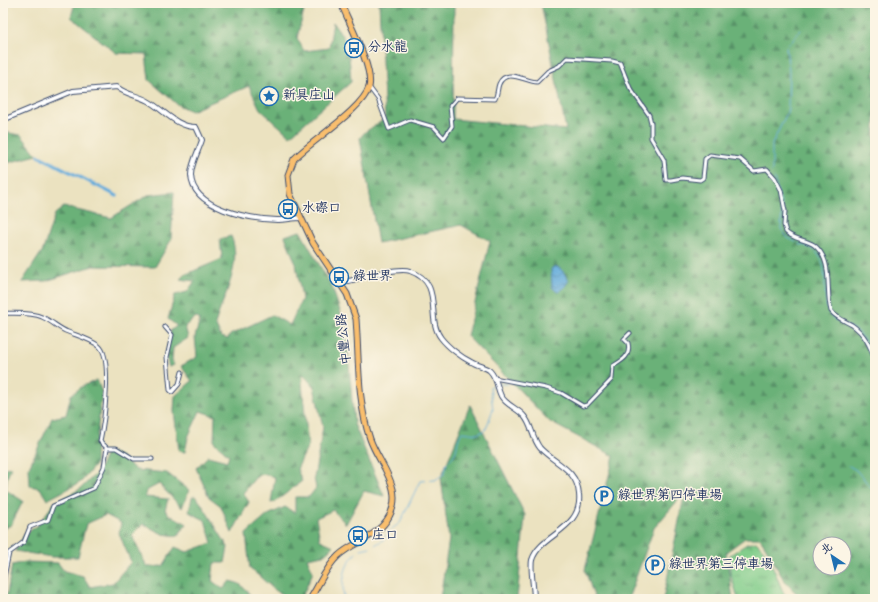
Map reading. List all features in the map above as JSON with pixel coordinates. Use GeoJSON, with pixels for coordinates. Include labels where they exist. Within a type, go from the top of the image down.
{"type":"FeatureCollection","features":[{"type":"Feature","properties":{"kind":"main road"},"geometry":{"type":"LineString","coordinates":[[341,3],[368,68],[369,87]]}},
{"type":"Feature","properties":{"kind":"main road","name":"中豐公路"},"geometry":{"type":"LineString","coordinates":[[310,599],[334,560],[350,548],[378,531],[391,512],[393,502],[391,481],[370,440],[364,416],[356,319],[353,306],[340,283],[313,244],[288,186],[288,175],[291,164],[299,154],[359,103],[369,87]]}},
{"type":"Feature","properties":{"kind":"street"},"geometry":{"type":"LineString","coordinates":[[369,87],[378,99],[389,129],[410,120],[434,127],[444,138],[452,126],[450,106],[457,98],[495,99],[498,85],[506,77],[516,76],[537,82],[548,71],[559,66],[567,58],[612,61],[620,63],[630,88],[649,115],[651,138],[664,160],[666,180],[682,178],[700,180],[702,178],[705,159],[710,155],[740,160],[754,171],[767,169],[775,178],[784,200],[786,232],[794,239],[812,244],[824,258],[831,310],[835,316],[853,326],[863,334],[875,360]]}},
{"type":"Feature","properties":{"kind":"street"},"geometry":{"type":"LineString","coordinates":[[3,120],[73,91],[117,87],[123,92],[147,100],[186,127],[196,127],[202,140],[191,175],[196,189],[203,198],[216,207],[245,215],[275,220],[301,218]]}},
{"type":"Feature","properties":{"kind":"street"},"geometry":{"type":"LineString","coordinates":[[340,283],[395,270],[410,271],[419,276],[426,282],[433,297],[435,329],[441,338],[471,362],[489,370],[501,396],[528,420],[539,447],[569,471],[577,481],[579,488],[578,510],[570,523],[541,548],[532,560],[534,599]]}},
{"type":"Feature","properties":{"kind":"street"},"geometry":{"type":"LineString","coordinates":[[3,313],[41,316],[56,323],[66,332],[83,337],[99,346],[106,358],[104,422],[100,441],[107,448],[116,448],[134,459],[152,459]]}},
{"type":"Feature","properties":{"kind":"street"},"geometry":{"type":"LineString","coordinates":[[165,327],[172,335],[167,357],[170,390],[172,392],[179,384],[182,372]]}},
{"type":"Feature","properties":{"kind":"street"},"geometry":{"type":"LineString","coordinates":[[494,378],[546,388],[560,393],[583,406],[587,405],[612,379],[613,366],[626,357],[630,350],[628,343],[624,339],[630,333]]}},
{"type":"Feature","properties":{"kind":"street"},"geometry":{"type":"LineString","coordinates":[[3,594],[4,577],[10,553],[24,542],[30,527],[48,520],[53,506],[94,488],[104,467],[107,448]]}},
{"type":"Feature","properties":{"kind":"green space"},"geometry":{"type":"Polygon","coordinates":[[[75,3],[306,3],[297,38],[304,51],[329,48],[333,22],[343,37],[348,50],[351,82],[290,136],[260,109],[249,86],[191,111],[178,105],[149,80],[146,54],[116,53],[71,17],[75,3]]]}},
{"type":"Feature","properties":{"kind":"green space"},"geometry":{"type":"Polygon","coordinates":[[[379,3],[454,3],[453,119],[566,130],[541,3],[875,3],[875,599],[806,599],[797,594],[784,580],[760,538],[745,538],[726,552],[733,599],[663,599],[685,492],[654,528],[628,599],[595,599],[585,570],[614,456],[550,422],[467,336],[490,241],[461,225],[378,243],[360,138],[365,132],[385,119],[379,3]]]}},
{"type":"Feature","properties":{"kind":"green space"},"geometry":{"type":"Polygon","coordinates":[[[3,132],[21,135],[37,155],[3,164],[3,132]]]}},
{"type":"Feature","properties":{"kind":"green space"},"geometry":{"type":"Polygon","coordinates":[[[174,192],[171,240],[155,267],[93,266],[46,281],[22,282],[43,250],[55,214],[64,207],[111,218],[148,195],[174,192]]]}},
{"type":"Feature","properties":{"kind":"green space"},"geometry":{"type":"Polygon","coordinates":[[[300,231],[332,287],[346,329],[354,424],[384,496],[364,491],[346,524],[333,510],[316,518],[320,540],[334,546],[323,555],[307,558],[313,572],[301,599],[279,593],[250,569],[246,534],[268,515],[285,507],[295,513],[295,497],[309,497],[316,488],[314,478],[323,427],[314,387],[303,374],[302,383],[308,446],[297,469],[302,481],[275,502],[271,503],[275,477],[262,474],[255,478],[243,493],[249,502],[232,533],[221,506],[209,497],[196,468],[208,456],[227,461],[229,455],[214,442],[215,416],[200,411],[188,437],[185,452],[179,451],[174,411],[175,396],[192,381],[181,366],[197,357],[195,337],[200,320],[196,317],[185,326],[188,338],[173,348],[172,361],[174,365],[169,367],[166,357],[171,330],[177,326],[168,319],[175,295],[187,292],[195,281],[180,279],[184,275],[222,259],[220,239],[231,236],[235,258],[233,269],[227,292],[215,324],[221,337],[228,339],[230,335],[272,315],[290,325],[302,299],[296,264],[285,236],[300,231]]]}},
{"type":"Feature","properties":{"kind":"green space"},"geometry":{"type":"Polygon","coordinates":[[[97,380],[102,393],[96,441],[95,465],[81,482],[47,500],[40,488],[30,486],[29,467],[52,418],[66,415],[71,395],[83,386],[97,380]]]}},
{"type":"Feature","properties":{"kind":"green space"},"geometry":{"type":"Polygon","coordinates":[[[470,405],[525,515],[517,599],[440,599],[449,539],[441,478],[470,405]]]}},
{"type":"Feature","properties":{"kind":"green space"},"geometry":{"type":"Polygon","coordinates":[[[107,451],[118,455],[136,470],[167,473],[189,490],[182,508],[159,484],[146,491],[145,497],[168,499],[165,510],[173,517],[187,524],[177,536],[163,534],[143,524],[132,535],[147,567],[163,566],[175,547],[187,552],[212,543],[205,520],[189,512],[192,497],[195,496],[201,503],[228,547],[225,563],[214,563],[212,581],[223,589],[230,581],[240,584],[254,599],[6,599],[12,565],[25,562],[58,563],[64,571],[83,576],[90,587],[113,583],[131,562],[119,533],[121,523],[106,515],[86,524],[78,557],[52,557],[15,551],[25,534],[37,526],[54,503],[80,489],[98,472],[107,451]]]}},
{"type":"Feature","properties":{"kind":"green space"},"geometry":{"type":"Polygon","coordinates":[[[11,467],[7,478],[6,490],[23,501],[11,525],[3,529],[3,473],[5,468],[11,467]]]}},
{"type":"Feature","properties":{"kind":"green space"},"geometry":{"type":"Polygon","coordinates":[[[756,542],[762,548],[770,561],[787,599],[738,599],[730,572],[730,555],[747,544],[756,542]]]}},
{"type":"Feature","properties":{"kind":"water"},"geometry":{"type":"Polygon","coordinates":[[[555,266],[561,269],[569,280],[564,288],[557,292],[552,287],[551,269],[555,266]]]}},
{"type":"Feature","properties":{"kind":"waterway"},"geometry":{"type":"LineString","coordinates":[[772,172],[772,144],[787,113],[788,107],[789,71],[786,47],[801,30]]}},
{"type":"Feature","properties":{"kind":"waterway"},"geometry":{"type":"LineString","coordinates":[[39,156],[117,196]]}},
{"type":"Feature","properties":{"kind":"waterway"},"geometry":{"type":"LineString","coordinates":[[774,179],[782,208],[781,229],[788,238],[796,242]]}},
{"type":"Feature","properties":{"kind":"waterway"},"geometry":{"type":"LineString","coordinates":[[799,244],[811,248],[818,254],[822,262],[826,302],[830,315],[837,321],[858,332],[866,343],[875,365]]}},
{"type":"Feature","properties":{"kind":"waterway"},"geometry":{"type":"LineString","coordinates":[[500,384],[508,384]]}},
{"type":"Feature","properties":{"kind":"waterway"},"geometry":{"type":"LineString","coordinates":[[375,545],[383,540],[389,531],[400,523],[420,481],[435,480],[444,474],[447,462],[454,455],[462,432],[478,434],[486,429],[493,409],[490,387],[494,385]]}},
{"type":"Feature","properties":{"kind":"waterway"},"geometry":{"type":"LineString","coordinates":[[849,466],[856,470],[875,492]]}},
{"type":"Feature","properties":{"kind":"waterway"},"geometry":{"type":"LineString","coordinates":[[361,549],[370,547]]}},
{"type":"Feature","properties":{"kind":"waterway"},"geometry":{"type":"LineString","coordinates":[[344,599],[344,574],[348,563],[356,553]]}},
{"type":"Feature","properties":{"kind":"place","name":"分水龍"},"geometry":{"type":"Point","coordinates":[354,48]}},
{"type":"Feature","properties":{"kind":"place","name":"新具庄山"},"geometry":{"type":"Point","coordinates":[269,96]}},
{"type":"Feature","properties":{"kind":"place","name":"水磜口"},"geometry":{"type":"Point","coordinates":[288,209]}},
{"type":"Feature","properties":{"kind":"place","name":"綠世界"},"geometry":{"type":"Point","coordinates":[339,277]}},
{"type":"Feature","properties":{"kind":"place","name":"綠世界第四停車場"},"geometry":{"type":"Point","coordinates":[604,496]}},
{"type":"Feature","properties":{"kind":"place","name":"庄口"},"geometry":{"type":"Point","coordinates":[358,536]}},
{"type":"Feature","properties":{"kind":"place","name":"綠世界第三停車場"},"geometry":{"type":"Point","coordinates":[655,565]}}]}
